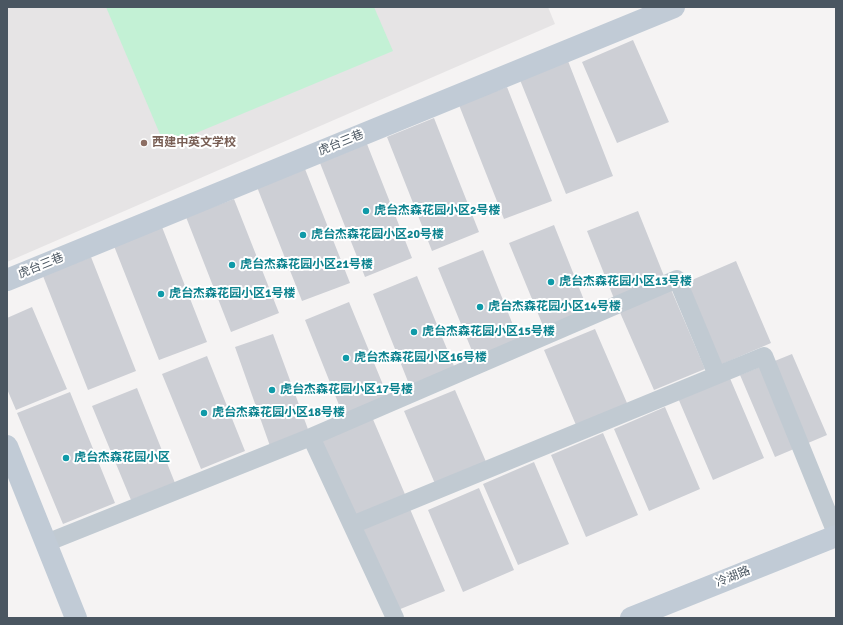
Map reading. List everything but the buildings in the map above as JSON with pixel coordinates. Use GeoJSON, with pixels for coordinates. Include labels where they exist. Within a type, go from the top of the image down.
{"type":"FeatureCollection","features":[{"type":"Feature","properties":{"kind":"street","name":"虎台三巷"},"geometry":{"type":"LineString","coordinates":[[7,280],[674,7]]}},
{"type":"Feature","properties":{"kind":"street"},"geometry":{"type":"LineString","coordinates":[[46,543],[311,437],[677,279],[717,375]]}},
{"type":"Feature","properties":{"kind":"street"},"geometry":{"type":"LineString","coordinates":[[352,525],[764,356],[836,534]]}},
{"type":"Feature","properties":{"kind":"street"},"geometry":{"type":"LineString","coordinates":[[311,437],[394,618]]}},
{"type":"Feature","properties":{"kind":"street"},"geometry":{"type":"LineString","coordinates":[[7,446],[76,618]]}},
{"type":"Feature","properties":{"kind":"street","name":"冷湖路"},"geometry":{"type":"LineString","coordinates":[[630,618],[836,534]]}},
{"type":"Feature","properties":{"kind":"shaded area","name":"西建中英文学校"},"geometry":{"type":"Polygon","coordinates":[[[7,7],[548,7],[555,24],[7,262],[7,7]]]}},
{"type":"Feature","properties":{"kind":"green space"},"geometry":{"type":"Polygon","coordinates":[[[106,7],[374,7],[393,51],[165,146],[106,7]]]}},
{"type":"Feature","properties":{"kind":"place","name":"西建中英文学校"},"geometry":{"type":"Point","coordinates":[144,143]}},
{"type":"Feature","properties":{"kind":"place","name":"虎台杰森花园小区2号楼"},"geometry":{"type":"Point","coordinates":[366,211]}},
{"type":"Feature","properties":{"kind":"place","name":"虎台杰森花园小区20号楼"},"geometry":{"type":"Point","coordinates":[303,235]}},
{"type":"Feature","properties":{"kind":"place","name":"虎台杰森花园小区21号楼"},"geometry":{"type":"Point","coordinates":[232,265]}},
{"type":"Feature","properties":{"kind":"place","name":"虎台杰森花园小区13号楼"},"geometry":{"type":"Point","coordinates":[551,282]}},
{"type":"Feature","properties":{"kind":"place","name":"虎台杰森花园小区1号楼"},"geometry":{"type":"Point","coordinates":[161,294]}},
{"type":"Feature","properties":{"kind":"place","name":"虎台杰森花园小区14号楼"},"geometry":{"type":"Point","coordinates":[480,307]}},
{"type":"Feature","properties":{"kind":"place","name":"虎台杰森花园小区15号楼"},"geometry":{"type":"Point","coordinates":[414,332]}},
{"type":"Feature","properties":{"kind":"place","name":"虎台杰森花园小区16号楼"},"geometry":{"type":"Point","coordinates":[346,358]}},
{"type":"Feature","properties":{"kind":"place","name":"虎台杰森花园小区17号楼"},"geometry":{"type":"Point","coordinates":[272,390]}},
{"type":"Feature","properties":{"kind":"place","name":"虎台杰森花园小区18号楼"},"geometry":{"type":"Point","coordinates":[204,413]}},
{"type":"Feature","properties":{"kind":"place","name":"虎台杰森花园小区"},"geometry":{"type":"Point","coordinates":[66,458]}}]}
